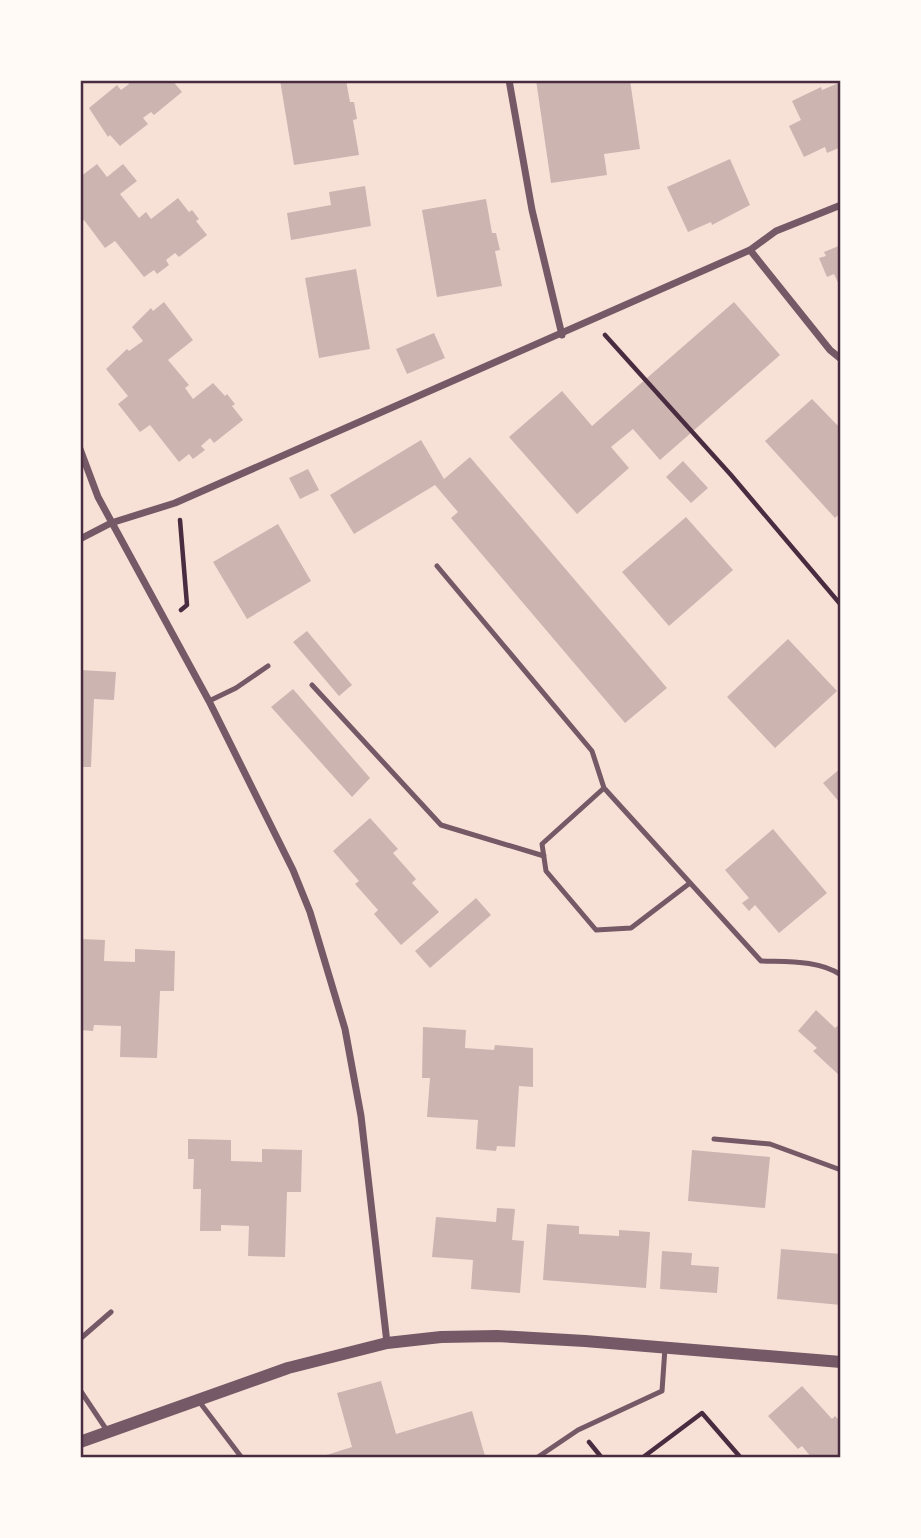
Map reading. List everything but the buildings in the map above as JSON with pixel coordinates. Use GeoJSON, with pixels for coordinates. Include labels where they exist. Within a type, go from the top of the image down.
{"type":"FeatureCollection","features":[{"type":"Feature","properties":{"kind":"street"},"geometry":{"type":"LineString","coordinates":[[509,80],[531,210],[562,335]]}},
{"type":"Feature","properties":{"kind":"street"},"geometry":{"type":"LineString","coordinates":[[80,539],[111,523],[175,503],[562,335],[750,250],[776,232],[841,205]]}},
{"type":"Feature","properties":{"kind":"street"},"geometry":{"type":"LineString","coordinates":[[750,250],[830,350],[841,359]]}},
{"type":"Feature","properties":{"kind":"street"},"geometry":{"type":"LineString","coordinates":[[80,449],[97,497],[209,701],[293,870],[310,912],[339,1005],[361,1116],[387,1343]]}},
{"type":"Feature","properties":{"kind":"street"},"geometry":{"type":"LineString","coordinates":[[80,1442],[288,1368],[387,1343],[441,1337],[497,1336],[841,1362]]}},
{"type":"Feature","properties":{"kind":"lane"},"geometry":{"type":"LineString","coordinates":[[437,566],[592,751],[604,788],[761,961],[802,963],[841,975]]}},
{"type":"Feature","properties":{"kind":"lane"},"geometry":{"type":"LineString","coordinates":[[209,701],[236,688],[268,666]]}},
{"type":"Feature","properties":{"kind":"lane"},"geometry":{"type":"LineString","coordinates":[[313,685],[441,825],[544,856]]}},
{"type":"Feature","properties":{"kind":"lane"},"geometry":{"type":"LineString","coordinates":[[604,788],[542,844],[547,871],[597,930],[631,928],[690,883]]}},
{"type":"Feature","properties":{"kind":"lane"},"geometry":{"type":"LineString","coordinates":[[714,1139],[770,1144],[841,1170]]}},
{"type":"Feature","properties":{"kind":"lane"},"geometry":{"type":"LineString","coordinates":[[80,1339],[111,1312]]}},
{"type":"Feature","properties":{"kind":"lane"},"geometry":{"type":"LineString","coordinates":[[538,1457],[578,1430],[663,1391],[665,1348]]}},
{"type":"Feature","properties":{"kind":"lane"},"geometry":{"type":"LineString","coordinates":[[80,1390],[108,1432]]}},
{"type":"Feature","properties":{"kind":"lane"},"geometry":{"type":"LineString","coordinates":[[198,1400],[243,1458]]}},
{"type":"Feature","properties":{"kind":"path"},"geometry":{"type":"LineString","coordinates":[[592,321],[731,475],[841,605]]}},
{"type":"Feature","properties":{"kind":"path"},"geometry":{"type":"LineString","coordinates":[[166,620],[187,605],[182,527],[175,503]]}},
{"type":"Feature","properties":{"kind":"path"},"geometry":{"type":"LineString","coordinates":[[642,1458],[702,1413],[741,1458]]}}]}
